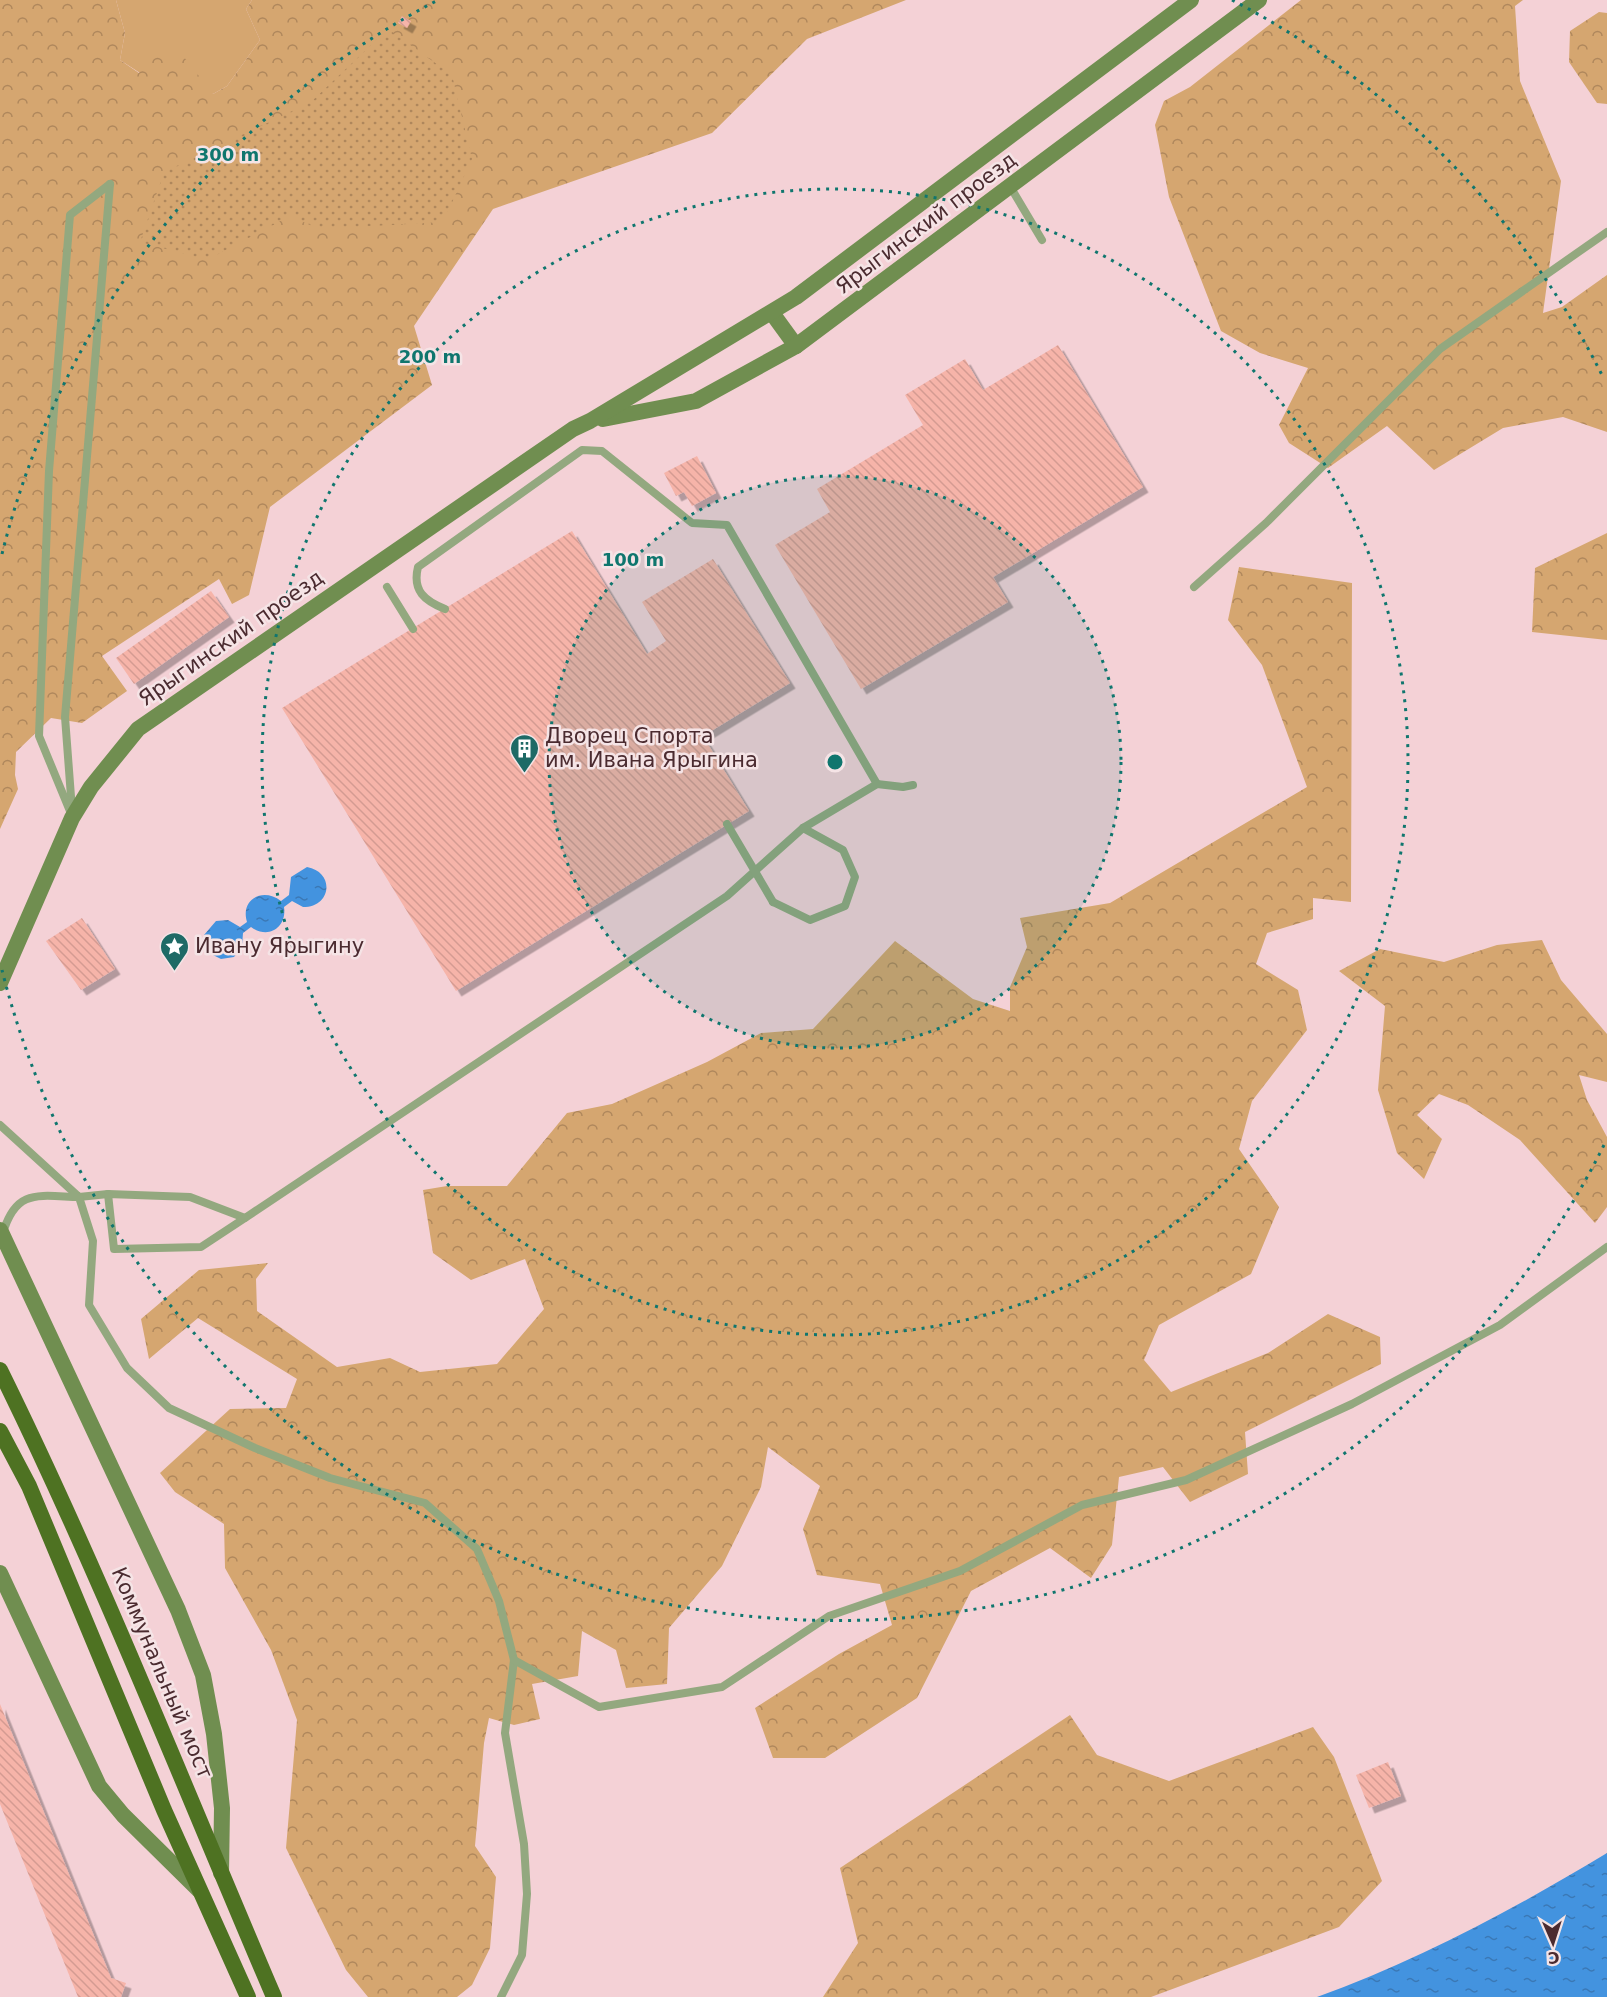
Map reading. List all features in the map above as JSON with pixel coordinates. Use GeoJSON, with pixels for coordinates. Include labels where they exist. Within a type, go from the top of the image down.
{"type":"FeatureCollection","features":[{"type":"Feature","properties":{"kind":"highway","name":"Коммунальный мост"},"geometry":{"type":"LineString","coordinates":[[0,1370],[46,1464],[114,1618],[274,1997]]}},
{"type":"Feature","properties":{"kind":"highway"},"geometry":{"type":"LineString","coordinates":[[0,1431],[29,1486],[199,1890],[248,1997]]}},
{"type":"Feature","properties":{"kind":"main road","name":"Ярыгинский проезд"},"geometry":{"type":"LineString","coordinates":[[0,983],[72,818],[91,787],[138,729],[573,429],[772,313],[1191,0]]}},
{"type":"Feature","properties":{"kind":"main road","name":"Ярыгинский проезд"},"geometry":{"type":"LineString","coordinates":[[590,421],[696,401],[796,346],[1011,188],[1259,0]]}},
{"type":"Feature","properties":{"kind":"main road"},"geometry":{"type":"LineString","coordinates":[[772,313],[796,346]]}},
{"type":"Feature","properties":{"kind":"main road"},"geometry":{"type":"LineString","coordinates":[[1,1232],[178,1610],[203,1676],[220,1774],[221,1874]]}},
{"type":"Feature","properties":{"kind":"main road"},"geometry":{"type":"LineString","coordinates":[[0,1573],[99,1786],[123,1815],[199,1890]]}},
{"type":"Feature","properties":{"kind":"lane"},"geometry":{"type":"LineString","coordinates":[[110,184],[64,717],[72,818],[39,736],[49,471],[70,215],[110,184]]}},
{"type":"Feature","properties":{"kind":"lane"},"geometry":{"type":"LineString","coordinates":[[1011,188],[1042,240]]}},
{"type":"Feature","properties":{"kind":"lane"},"geometry":{"type":"LineString","coordinates":[[1194,587],[1266,523],[1440,349],[1607,232]]}},
{"type":"Feature","properties":{"kind":"lane"},"geometry":{"type":"LineString","coordinates":[[445,609],[427,602],[418,589],[416,579],[418,567],[582,450],[602,451],[692,523],[727,525],[877,784]]}},
{"type":"Feature","properties":{"kind":"lane"},"geometry":{"type":"LineString","coordinates":[[387,587],[413,628]]}},
{"type":"Feature","properties":{"kind":"lane"},"geometry":{"type":"LineString","coordinates":[[108,1194],[114,1248],[201,1247],[727,896],[803,828],[877,784],[903,787],[913,785]]}},
{"type":"Feature","properties":{"kind":"lane"},"geometry":{"type":"LineString","coordinates":[[727,824],[773,902],[810,920],[845,906],[855,877],[843,850],[803,828]]}},
{"type":"Feature","properties":{"kind":"lane"},"geometry":{"type":"LineString","coordinates":[[0,1125],[79,1197],[93,1241],[89,1305],[127,1368],[169,1408],[244,1443],[330,1478],[425,1503],[477,1549],[499,1601],[514,1659],[505,1733],[524,1844],[527,1894],[522,1955],[501,1997]]}},
{"type":"Feature","properties":{"kind":"lane"},"geometry":{"type":"LineString","coordinates":[[1,1232],[9,1213],[19,1202],[37,1196],[79,1197],[108,1194],[190,1197],[245,1218]]}},
{"type":"Feature","properties":{"kind":"lane"},"geometry":{"type":"LineString","coordinates":[[514,1659],[599,1707],[722,1687],[830,1616],[960,1571],[1082,1505],[1186,1480],[1352,1404],[1500,1325],[1607,1247]]}},
{"type":"Feature","properties":{"kind":"green space"},"geometry":{"type":"Polygon","coordinates":[[[0,0],[116,0],[125,33],[120,60],[139,73],[153,51],[184,57],[213,94],[227,86],[260,40],[246,9],[252,0],[906,0],[807,39],[712,133],[493,209],[414,326],[432,385],[270,507],[249,595],[232,604],[219,579],[102,656],[127,691],[82,723],[51,718],[16,752],[15,775],[18,789],[0,829],[0,0]]]}},
{"type":"Feature","properties":{"kind":"green space"},"geometry":{"type":"Polygon","coordinates":[[[116,0],[252,0],[246,9],[260,40],[227,86],[213,94],[140,73],[120,60],[125,33],[116,0]]]}},
{"type":"Feature","properties":{"kind":"green space"},"geometry":{"type":"Polygon","coordinates":[[[1301,0],[1523,0],[1515,6],[1520,81],[1561,181],[1543,313],[1562,307],[1607,275],[1607,432],[1563,417],[1503,428],[1434,470],[1387,426],[1328,468],[1289,443],[1279,425],[1308,368],[1260,353],[1221,331],[1169,197],[1155,125],[1164,101],[1190,87],[1301,0]]]}},
{"type":"Feature","properties":{"kind":"green space"},"geometry":{"type":"Polygon","coordinates":[[[1599,12],[1607,13],[1607,104],[1597,103],[1569,62],[1570,31],[1599,12]]]}},
{"type":"Feature","properties":{"kind":"green space"},"geometry":{"type":"Polygon","coordinates":[[[388,29],[452,75],[472,159],[443,222],[319,229],[290,216],[207,260],[140,242],[164,172],[311,102],[388,29]]]}},
{"type":"Feature","properties":{"kind":"green space"},"geometry":{"type":"Polygon","coordinates":[[[1607,533],[1607,640],[1532,632],[1535,568],[1607,533]]]}},
{"type":"Feature","properties":{"kind":"green space"},"geometry":{"type":"Polygon","coordinates":[[[1239,567],[1352,583],[1351,902],[1313,898],[1313,919],[1267,933],[1256,964],[1298,990],[1307,1030],[1252,1101],[1239,1149],[1279,1207],[1251,1274],[1159,1325],[1144,1360],[1171,1392],[1268,1353],[1328,1314],[1380,1337],[1381,1364],[1245,1432],[1248,1474],[1190,1502],[1163,1467],[1119,1477],[1112,1545],[1091,1578],[1050,1548],[971,1591],[917,1698],[825,1758],[773,1758],[755,1708],[839,1654],[892,1625],[880,1584],[817,1575],[803,1529],[820,1486],[768,1447],[761,1487],[722,1566],[669,1628],[667,1684],[626,1688],[616,1650],[582,1631],[578,1676],[532,1684],[540,1719],[514,1725],[489,1718],[484,1743],[475,1846],[496,1877],[490,1948],[472,1985],[457,1997],[368,1997],[346,1970],[286,1848],[297,1720],[271,1650],[225,1568],[224,1524],[175,1492],[160,1473],[230,1409],[286,1408],[297,1379],[198,1318],[149,1359],[141,1319],[199,1270],[268,1263],[256,1279],[257,1311],[337,1367],[390,1358],[420,1372],[497,1364],[544,1309],[525,1259],[471,1280],[433,1253],[423,1190],[447,1186],[507,1186],[567,1113],[612,1104],[707,1062],[761,1033],[813,1029],[895,941],[973,999],[1010,1011],[1010,987],[1027,947],[1020,918],[1110,903],[1307,787],[1262,665],[1228,620],[1239,567]]]}},
{"type":"Feature","properties":{"kind":"green space"},"geometry":{"type":"Polygon","coordinates":[[[1542,940],[1561,980],[1607,1034],[1607,1082],[1579,1075],[1587,1100],[1607,1137],[1607,1207],[1595,1223],[1520,1140],[1468,1105],[1439,1094],[1417,1115],[1442,1139],[1424,1179],[1397,1153],[1378,1090],[1385,1006],[1339,971],[1380,949],[1444,962],[1497,945],[1542,940]]]}},
{"type":"Feature","properties":{"kind":"green space"},"geometry":{"type":"Polygon","coordinates":[[[1070,1715],[1097,1755],[1169,1781],[1313,1727],[1334,1757],[1382,1881],[1339,1927],[1151,1997],[823,1997],[858,1943],[840,1868],[1070,1715]]]}},
{"type":"Feature","properties":{"kind":"water"},"geometry":{"type":"Polygon","coordinates":[[[307,867],[316,870],[326,882],[324,896],[320,901],[303,907],[292,901],[284,907],[280,926],[270,932],[258,931],[251,927],[243,933],[242,946],[234,957],[221,959],[209,953],[204,935],[216,921],[228,920],[240,927],[247,922],[247,907],[250,902],[260,895],[274,897],[281,901],[289,895],[291,877],[307,867]]]}},
{"type":"Feature","properties":{"kind":"water"},"geometry":{"type":"Polygon","coordinates":[[[1607,1853],[1607,1997],[1317,1997],[1392,1967],[1466,1932],[1538,1894],[1607,1853]]]}},
{"type":"Feature","properties":{"kind":"building"},"geometry":{"type":"Polygon","coordinates":[[[402,16],[411,21],[407,28],[398,23],[402,16]]]}},
{"type":"Feature","properties":{"kind":"building"},"geometry":{"type":"Polygon","coordinates":[[[1058,345],[1143,487],[993,577],[1008,602],[861,689],[775,545],[830,512],[817,489],[923,425],[905,395],[965,359],[983,390],[1058,345]]]}},
{"type":"Feature","properties":{"kind":"building"},"geometry":{"type":"Polygon","coordinates":[[[697,456],[716,493],[692,506],[684,492],[676,496],[664,473],[697,456]]]}},
{"type":"Feature","properties":{"kind":"building","name":"Дворец Спорта им. Ивана Ярыгина"},"geometry":{"type":"Polygon","coordinates":[[[572,531],[647,654],[666,641],[642,602],[713,559],[790,683],[703,736],[749,811],[456,991],[282,708],[572,531]]]}},
{"type":"Feature","properties":{"kind":"building"},"geometry":{"type":"Polygon","coordinates":[[[211,591],[229,617],[134,684],[116,658],[211,591]]]}},
{"type":"Feature","properties":{"kind":"building"},"geometry":{"type":"Polygon","coordinates":[[[82,918],[115,969],[81,990],[46,941],[82,918]]]}},
{"type":"Feature","properties":{"kind":"building"},"geometry":{"type":"Polygon","coordinates":[[[0,1704],[111,1978],[126,1983],[121,1997],[78,1997],[0,1804],[0,1704]]]}},
{"type":"Feature","properties":{"kind":"building"},"geometry":{"type":"Polygon","coordinates":[[[1388,1762],[1401,1796],[1369,1808],[1356,1775],[1388,1762]]]}},
{"type":"Feature","properties":{"kind":"place","name":"Дворец Спорта им. Ивана Ярыгина"},"geometry":{"type":"Point","coordinates":[524,774]}},
{"type":"Feature","properties":{"kind":"place","name":"Ивану Ярыгину"},"geometry":{"type":"Point","coordinates":[174,972]}}]}
